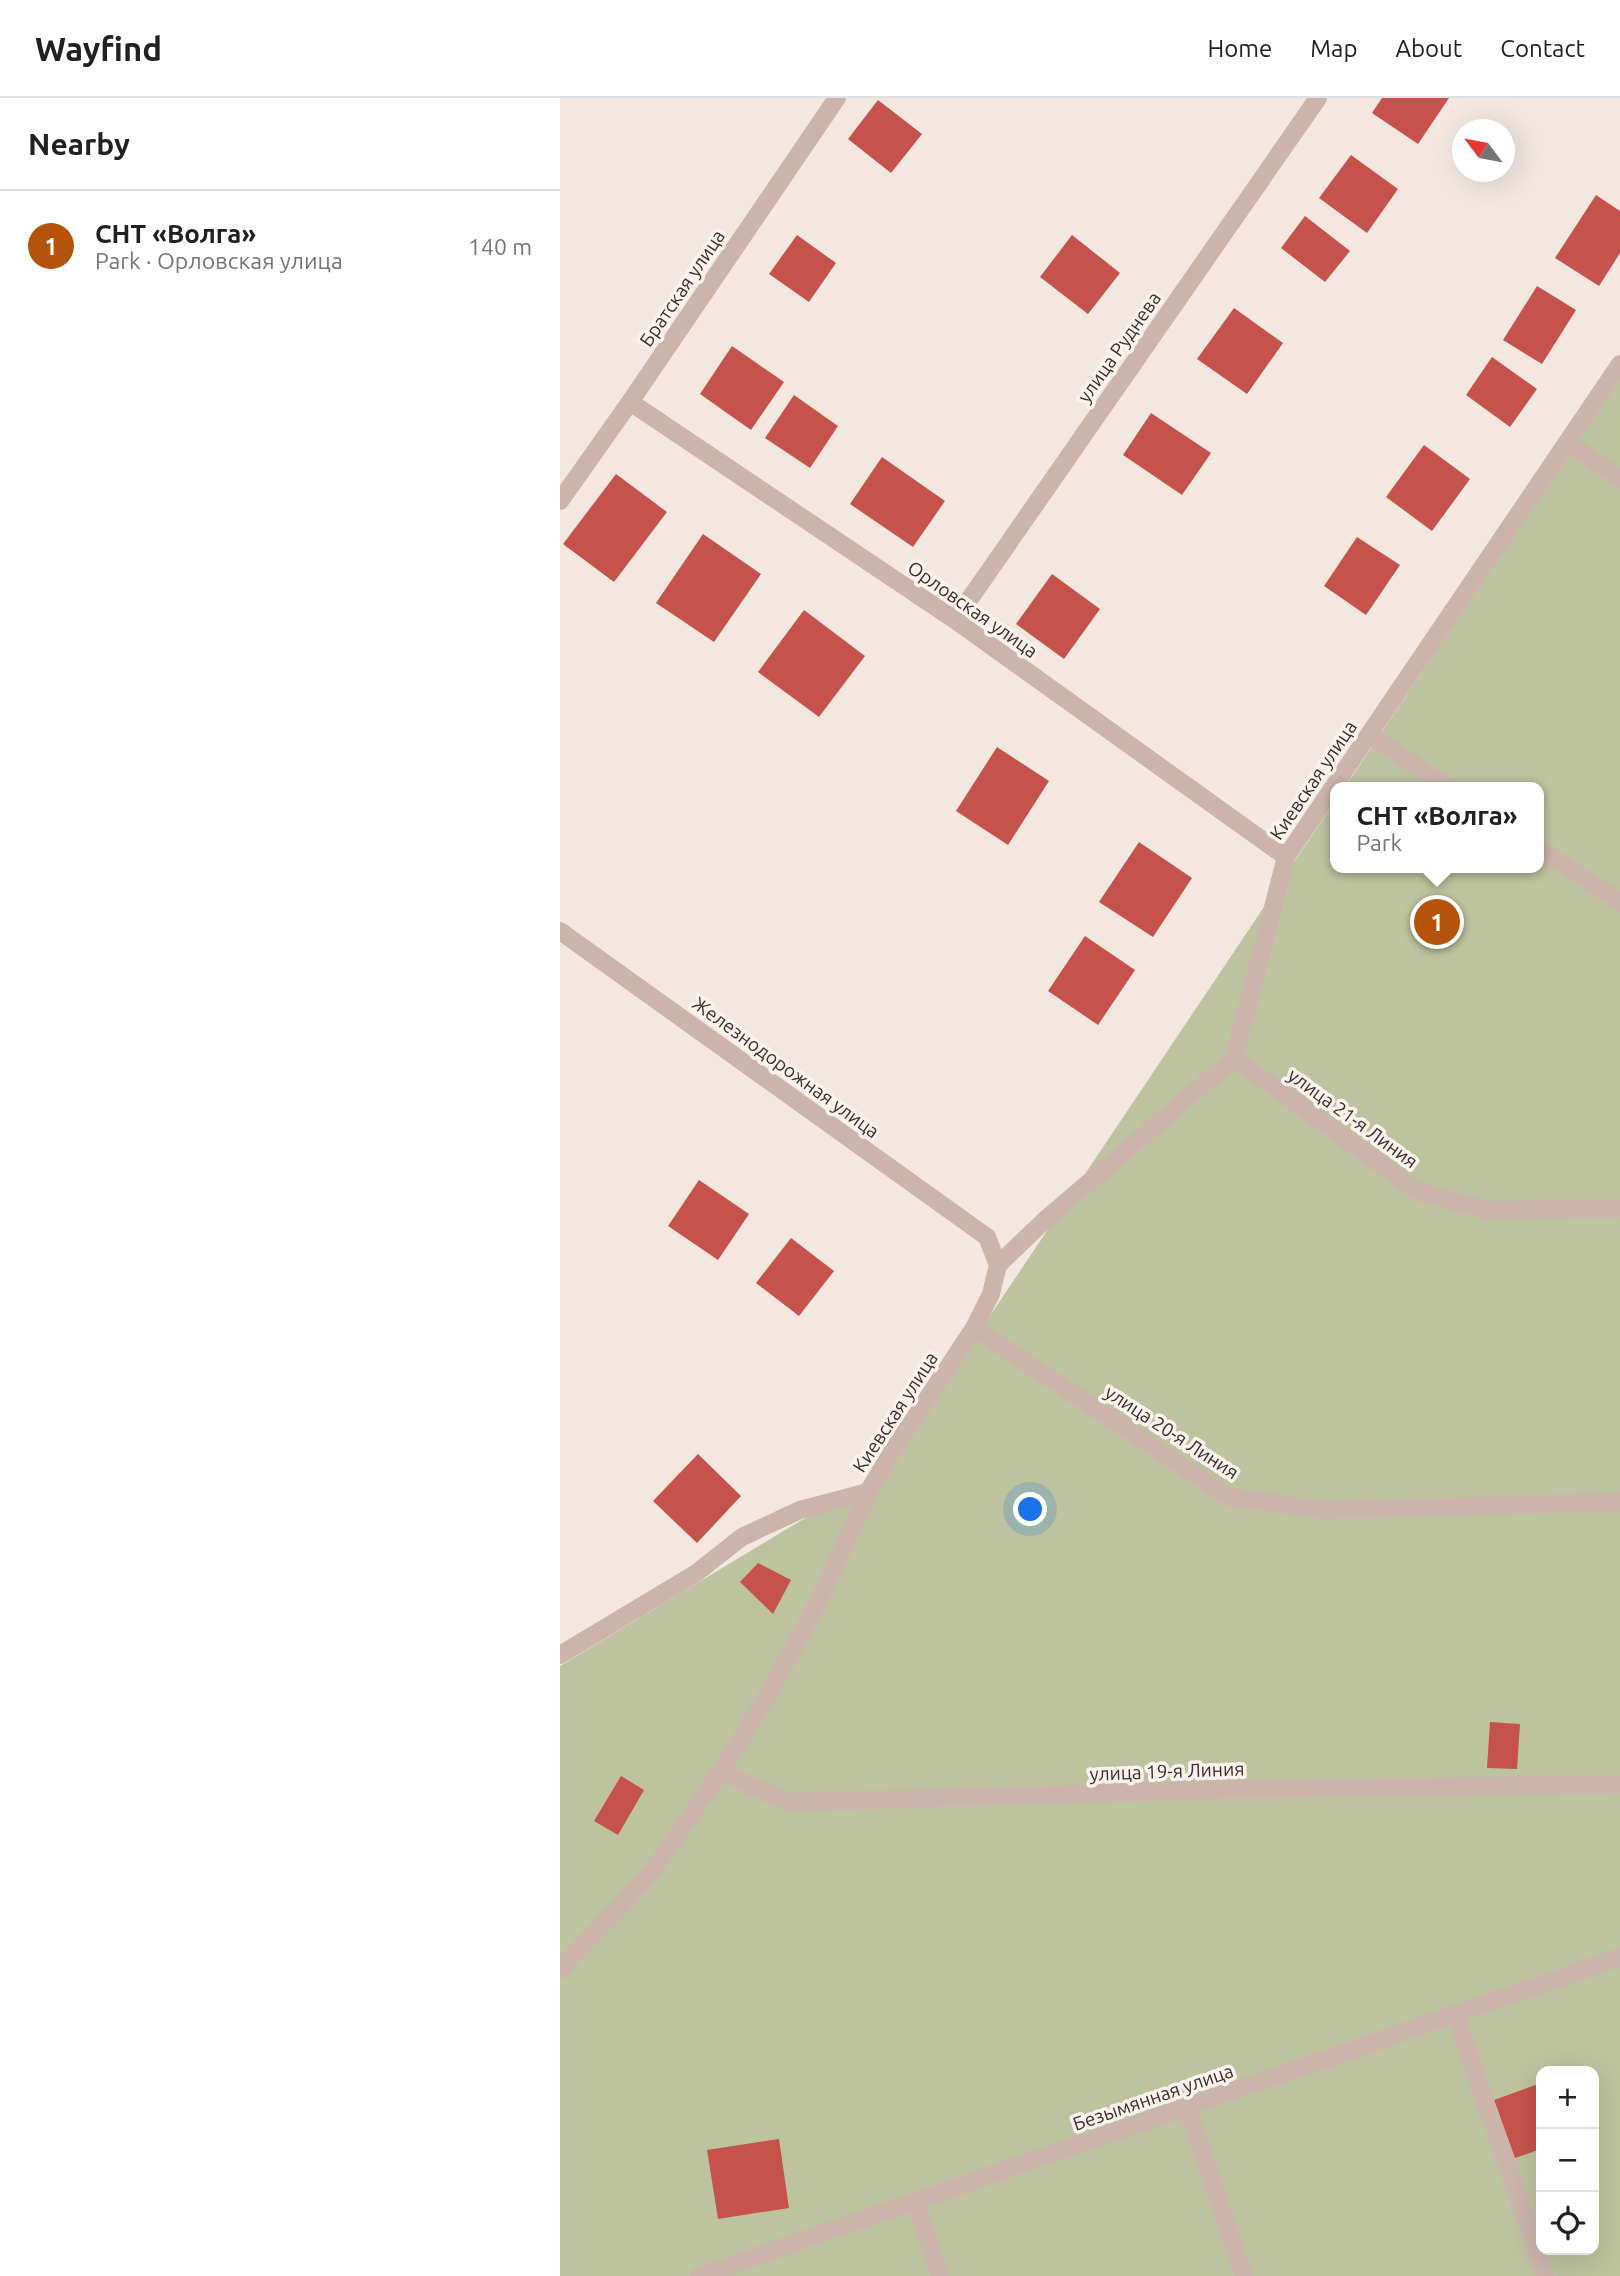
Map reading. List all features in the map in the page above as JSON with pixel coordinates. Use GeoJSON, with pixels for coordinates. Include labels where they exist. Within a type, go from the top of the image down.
{"type":"FeatureCollection","features":[{"type":"Feature","properties":{"kind":"street","name":"Братская улица"},"geometry":{"type":"LineString","coordinates":[[560,501],[836,98]]}},
{"type":"Feature","properties":{"kind":"street","name":"улица Руднева"},"geometry":{"type":"LineString","coordinates":[[954,620],[1318,98]]}},
{"type":"Feature","properties":{"kind":"street","name":"Киевская улица"},"geometry":{"type":"LineString","coordinates":[[1337,782],[1620,364]]}},
{"type":"Feature","properties":{"kind":"street","name":"Орловская улица"},"geometry":{"type":"LineString","coordinates":[[630,402],[954,620],[1286,857]]}},
{"type":"Feature","properties":{"kind":"street"},"geometry":{"type":"LineString","coordinates":[[1567,443],[1620,478]]}},
{"type":"Feature","properties":{"kind":"street"},"geometry":{"type":"LineString","coordinates":[[1369,735],[1440,782]]}},
{"type":"Feature","properties":{"kind":"street","name":"Киевская улица"},"geometry":{"type":"LineString","coordinates":[[1234,1058],[1286,857],[1330,792]]}},
{"type":"Feature","properties":{"kind":"street"},"geometry":{"type":"LineString","coordinates":[[1544,852],[1620,902]]}},
{"type":"Feature","properties":{"kind":"street","name":"Железнодорожная улица"},"geometry":{"type":"LineString","coordinates":[[560,931],[987,1237],[998,1265]]}},
{"type":"Feature","properties":{"kind":"street"},"geometry":{"type":"LineString","coordinates":[[998,1265],[1046,1219],[1234,1058]]}},
{"type":"Feature","properties":{"kind":"street","name":"улица 21-я Линия"},"geometry":{"type":"LineString","coordinates":[[1234,1058],[1417,1191],[1486,1210],[1620,1208]]}},
{"type":"Feature","properties":{"kind":"street","name":"Киевская улица"},"geometry":{"type":"LineString","coordinates":[[560,1655],[695,1574],[742,1537],[800,1510],[868,1492],[974,1328],[991,1294],[998,1265]]}},
{"type":"Feature","properties":{"kind":"street","name":"улица 20-я Линия"},"geometry":{"type":"LineString","coordinates":[[974,1328],[1227,1496],[1322,1510],[1620,1502]]}},
{"type":"Feature","properties":{"kind":"street"},"geometry":{"type":"LineString","coordinates":[[560,1970],[646,1878],[723,1770],[791,1653],[845,1548],[868,1492]]}},
{"type":"Feature","properties":{"kind":"street","name":"улица 19-я Линия"},"geometry":{"type":"LineString","coordinates":[[723,1770],[752,1787],[790,1802],[1244,1789],[1620,1784]]}},
{"type":"Feature","properties":{"kind":"street","name":"Безымянная улица"},"geometry":{"type":"LineString","coordinates":[[699,2276],[1620,1956]]}},
{"type":"Feature","properties":{"kind":"street"},"geometry":{"type":"LineString","coordinates":[[1455,2013],[1545,2276]]}},
{"type":"Feature","properties":{"kind":"street"},"geometry":{"type":"LineString","coordinates":[[1186,2108],[1244,2276]]}},
{"type":"Feature","properties":{"kind":"street"},"geometry":{"type":"LineString","coordinates":[[915,2200],[940,2276]]}},
{"type":"Feature","properties":{"kind":"green space"},"geometry":{"type":"Polygon","coordinates":[[[1620,377],[1620,2276],[560,2276],[560,1666],[888,1468],[1330,808],[1330,873],[1544,873],[1544,782],[1348,782],[1620,377]]]}},
{"type":"Feature","properties":{"kind":"building"},"geometry":{"type":"Polygon","coordinates":[[[1382,98],[1449,98],[1418,144],[1372,113],[1382,98]]]}},
{"type":"Feature","properties":{"kind":"building"},"geometry":{"type":"Polygon","coordinates":[[[878,100],[922,134],[891,173],[848,139],[878,100]]]}},
{"type":"Feature","properties":{"kind":"building"},"geometry":{"type":"Polygon","coordinates":[[[1351,155],[1398,189],[1367,233],[1319,198],[1351,155]]]}},
{"type":"Feature","properties":{"kind":"building"},"geometry":{"type":"Polygon","coordinates":[[[1596,195],[1620,211],[1620,253],[1599,286],[1555,258],[1596,195]]]}},
{"type":"Feature","properties":{"kind":"building"},"geometry":{"type":"Polygon","coordinates":[[[1305,216],[1350,251],[1325,282],[1281,248],[1305,216]]]}},
{"type":"Feature","properties":{"kind":"building"},"geometry":{"type":"Polygon","coordinates":[[[797,235],[836,263],[809,302],[769,274],[797,235]]]}},
{"type":"Feature","properties":{"kind":"building"},"geometry":{"type":"Polygon","coordinates":[[[1072,235],[1120,273],[1088,314],[1040,277],[1072,235]]]}},
{"type":"Feature","properties":{"kind":"building"},"geometry":{"type":"Polygon","coordinates":[[[1537,286],[1576,310],[1542,364],[1503,340],[1537,286]]]}},
{"type":"Feature","properties":{"kind":"building"},"geometry":{"type":"Polygon","coordinates":[[[1234,308],[1283,343],[1247,394],[1197,359],[1234,308]]]}},
{"type":"Feature","properties":{"kind":"building"},"geometry":{"type":"Polygon","coordinates":[[[732,346],[784,382],[751,430],[700,394],[732,346]]]}},
{"type":"Feature","properties":{"kind":"building"},"geometry":{"type":"Polygon","coordinates":[[[1492,357],[1537,389],[1510,427],[1466,395],[1492,357]]]}},
{"type":"Feature","properties":{"kind":"building"},"geometry":{"type":"Polygon","coordinates":[[[794,395],[838,426],[810,468],[765,438],[794,395]]]}},
{"type":"Feature","properties":{"kind":"building"},"geometry":{"type":"Polygon","coordinates":[[[1151,413],[1211,453],[1182,495],[1123,455],[1151,413]]]}},
{"type":"Feature","properties":{"kind":"building"},"geometry":{"type":"Polygon","coordinates":[[[1424,445],[1470,479],[1432,531],[1386,497],[1424,445]]]}},
{"type":"Feature","properties":{"kind":"building"},"geometry":{"type":"Polygon","coordinates":[[[882,457],[945,501],[913,547],[850,504],[882,457]]]}},
{"type":"Feature","properties":{"kind":"building"},"geometry":{"type":"Polygon","coordinates":[[[616,474],[667,512],[614,582],[563,544],[616,474]]]}},
{"type":"Feature","properties":{"kind":"building"},"geometry":{"type":"Polygon","coordinates":[[[703,534],[761,574],[714,642],[656,603],[703,534]]]}},
{"type":"Feature","properties":{"kind":"building"},"geometry":{"type":"Polygon","coordinates":[[[1357,537],[1400,565],[1366,615],[1324,586],[1357,537]]]}},
{"type":"Feature","properties":{"kind":"building"},"geometry":{"type":"Polygon","coordinates":[[[1052,574],[1100,609],[1064,659],[1016,624],[1052,574]]]}},
{"type":"Feature","properties":{"kind":"building"},"geometry":{"type":"Polygon","coordinates":[[[804,610],[865,656],[819,717],[758,672],[804,610]]]}},
{"type":"Feature","properties":{"kind":"building"},"geometry":{"type":"Polygon","coordinates":[[[997,747],[1049,781],[1008,845],[956,811],[997,747]]]}},
{"type":"Feature","properties":{"kind":"building"},"geometry":{"type":"Polygon","coordinates":[[[1139,842],[1192,878],[1153,937],[1099,902],[1139,842]]]}},
{"type":"Feature","properties":{"kind":"building"},"geometry":{"type":"Polygon","coordinates":[[[1085,936],[1135,970],[1098,1025],[1048,991],[1085,936]]]}},
{"type":"Feature","properties":{"kind":"building"},"geometry":{"type":"Polygon","coordinates":[[[699,1180],[749,1214],[718,1260],[668,1226],[699,1180]]]}},
{"type":"Feature","properties":{"kind":"building"},"geometry":{"type":"Polygon","coordinates":[[[791,1238],[834,1271],[799,1316],[756,1283],[791,1238]]]}},
{"type":"Feature","properties":{"kind":"building"},"geometry":{"type":"Polygon","coordinates":[[[698,1454],[741,1496],[697,1543],[653,1501],[698,1454]]]}},
{"type":"Feature","properties":{"kind":"building"},"geometry":{"type":"Polygon","coordinates":[[[758,1563],[791,1580],[773,1614],[740,1582],[758,1563]]]}},
{"type":"Feature","properties":{"kind":"building"},"geometry":{"type":"Polygon","coordinates":[[[1490,1722],[1520,1724],[1517,1769],[1487,1768],[1490,1722]]]}},
{"type":"Feature","properties":{"kind":"building"},"geometry":{"type":"Polygon","coordinates":[[[621,1776],[644,1790],[618,1835],[594,1821],[621,1776]]]}},
{"type":"Feature","properties":{"kind":"building"},"geometry":{"type":"Polygon","coordinates":[[[1536,2085],[1536,2151],[1515,2158],[1494,2100],[1536,2085]]]}},
{"type":"Feature","properties":{"kind":"building"},"geometry":{"type":"Polygon","coordinates":[[[779,2139],[789,2208],[718,2219],[707,2150],[779,2139]]]}},
{"type":"Feature","properties":{"kind":"place","name":"СНТ «Волга»"},"geometry":{"type":"Point","coordinates":[1437,922]}}]}
